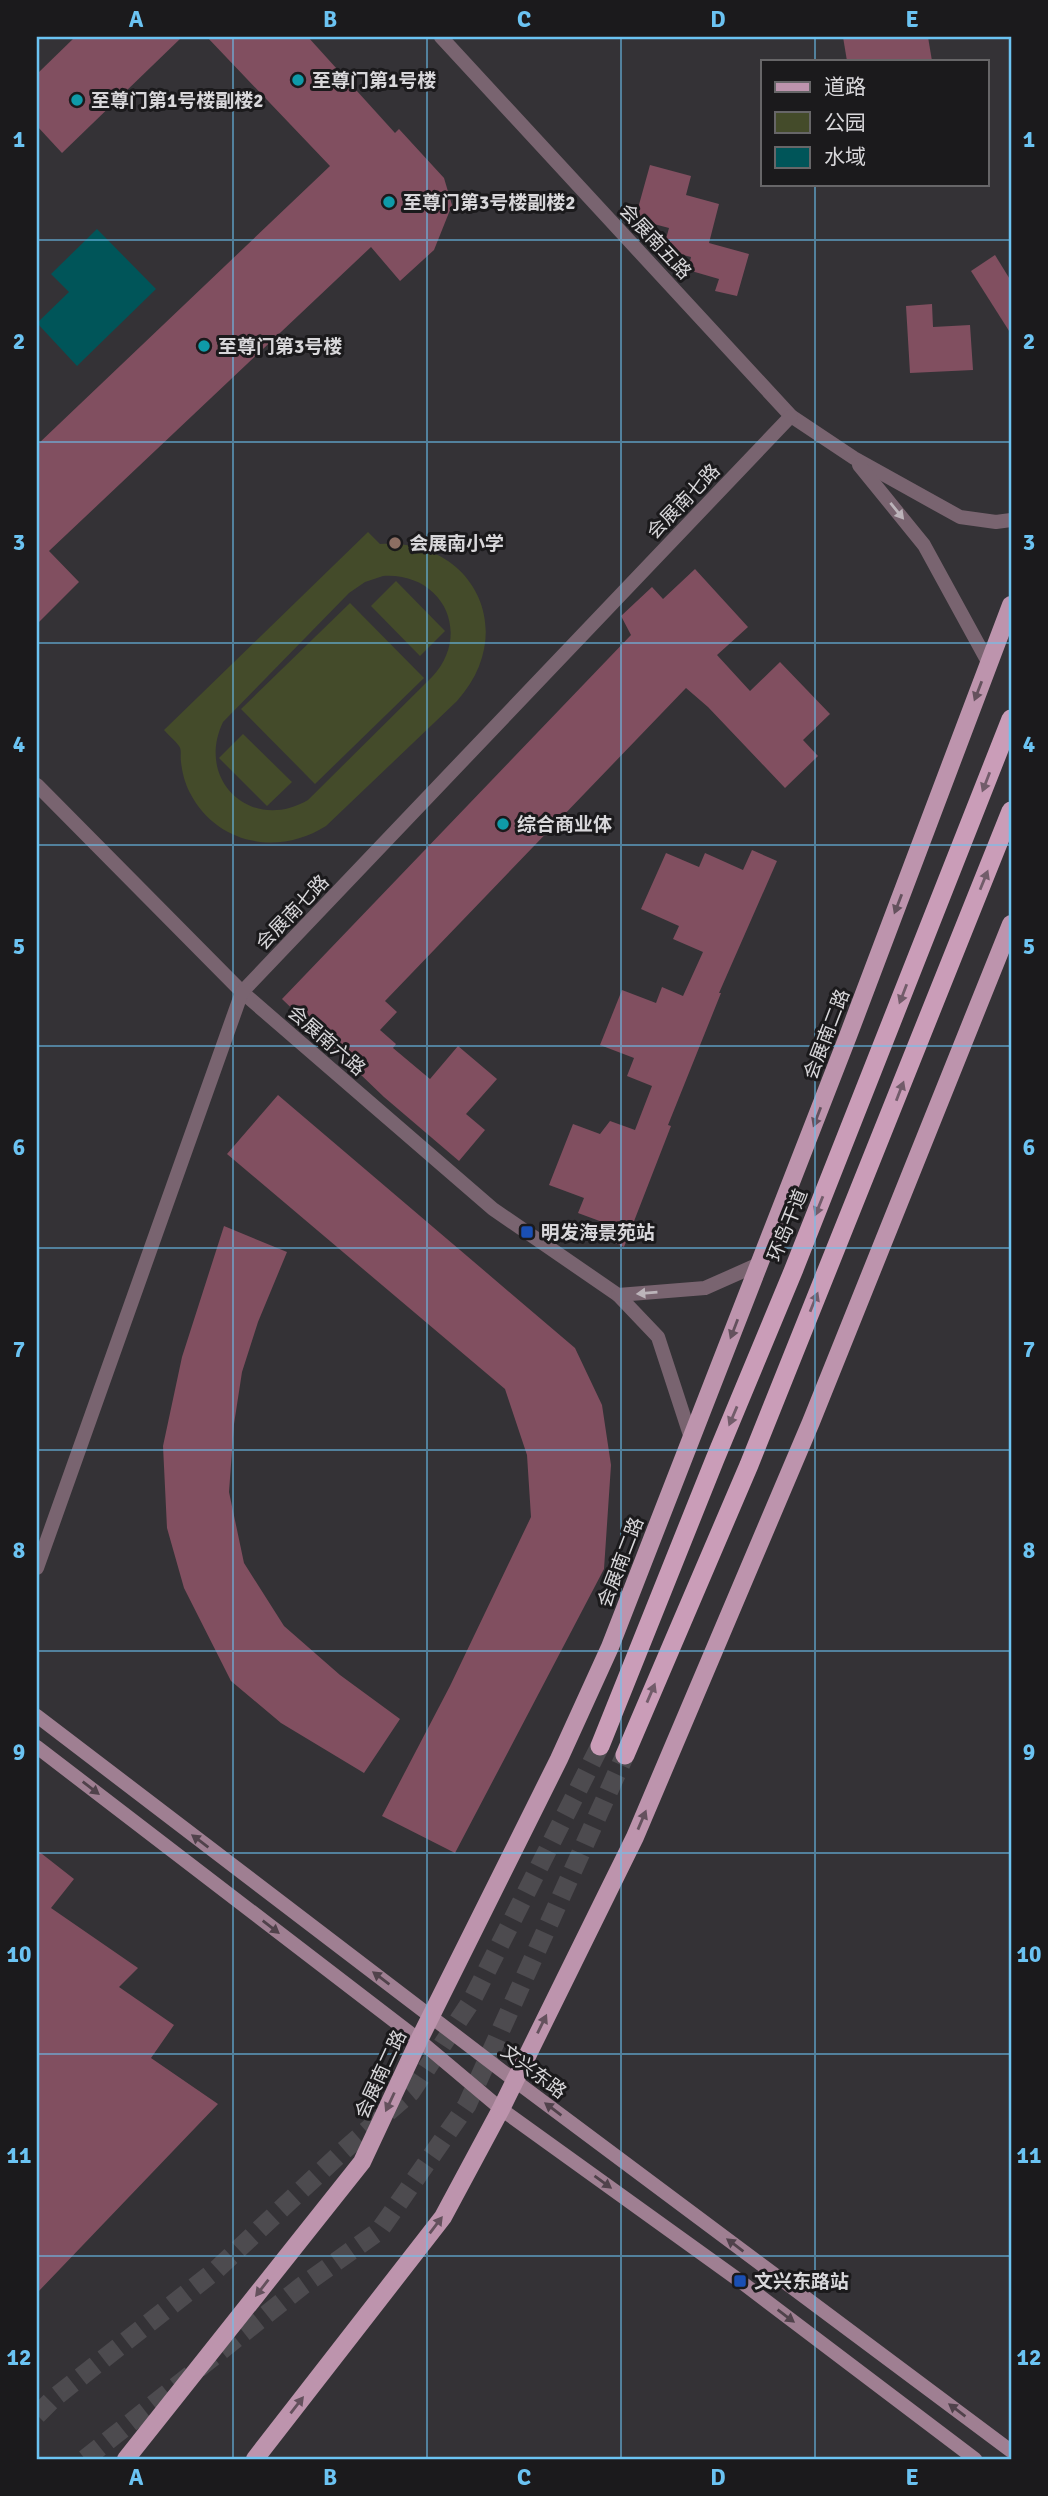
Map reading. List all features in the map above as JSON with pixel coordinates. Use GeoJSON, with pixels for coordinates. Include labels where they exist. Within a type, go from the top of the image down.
{"type":"FeatureCollection","features":[{"type":"Feature","properties":{"kind":"highway","name":"环岛干道"},"geometry":{"type":"LineString","coordinates":[[600,1746],[794,1269],[1011,719]]}},
{"type":"Feature","properties":{"kind":"highway"},"geometry":{"type":"LineString","coordinates":[[625,1755],[748,1465],[1011,811]]}},
{"type":"Feature","properties":{"kind":"main road","name":"会展南二路"},"geometry":{"type":"LineString","coordinates":[[126,2459],[362,2162],[419,2040],[559,1759],[610,1647],[1011,604]]}},
{"type":"Feature","properties":{"kind":"main road"},"geometry":{"type":"LineString","coordinates":[[255,2459],[443,2217],[501,2109],[635,1837],[811,1422],[1011,924]]}},
{"type":"Feature","properties":{"kind":"main road","name":"文兴东路"},"geometry":{"type":"LineString","coordinates":[[37,1716],[514,2080],[1011,2451]]}},
{"type":"Feature","properties":{"kind":"main road"},"geometry":{"type":"LineString","coordinates":[[37,1747],[419,2040],[501,2109],[740,2281],[975,2459]]}},
{"type":"Feature","properties":{"kind":"street","name":"会展南五路"},"geometry":{"type":"LineString","coordinates":[[441,37],[791,416],[854,458]]}},
{"type":"Feature","properties":{"kind":"street","name":"会展南七路"},"geometry":{"type":"LineString","coordinates":[[37,1567],[242,992],[791,416]]}},
{"type":"Feature","properties":{"kind":"street"},"geometry":{"type":"LineString","coordinates":[[854,458],[960,517],[996,522],[1011,520]]}},
{"type":"Feature","properties":{"kind":"street"},"geometry":{"type":"LineString","coordinates":[[854,458],[924,545],[988,662]]}},
{"type":"Feature","properties":{"kind":"street","name":"会展南六路"},"geometry":{"type":"LineString","coordinates":[[37,785],[242,992],[494,1209],[618,1295],[659,1337],[691,1438]]}},
{"type":"Feature","properties":{"kind":"street"},"geometry":{"type":"LineString","coordinates":[[618,1295],[705,1288],[759,1264]]}},
{"type":"Feature","properties":{"kind":"green space"},"geometry":{"type":"Polygon","coordinates":[[[368,532],[380,544],[413,546],[440,556],[462,573],[477,594],[485,619],[485,646],[476,674],[457,701],[326,826],[308,835],[289,841],[250,840],[216,824],[202,811],[190,793],[183,774],[180,748],[164,730],[368,532]],[[383,576],[365,582],[349,593],[223,722],[216,744],[217,764],[223,781],[234,796],[249,805],[267,810],[287,809],[308,800],[432,677],[444,660],[450,642],[450,625],[445,608],[435,595],[421,584],[404,577],[383,576]]]}},
{"type":"Feature","properties":{"kind":"green space"},"geometry":{"type":"Polygon","coordinates":[[[396,581],[445,631],[420,656],[371,606],[396,581]]]}},
{"type":"Feature","properties":{"kind":"green space"},"geometry":{"type":"Polygon","coordinates":[[[350,603],[424,678],[315,784],[241,709],[350,603]]]}},
{"type":"Feature","properties":{"kind":"green space"},"geometry":{"type":"Polygon","coordinates":[[[243,734],[292,782],[267,806],[219,758],[243,734]]]}},
{"type":"Feature","properties":{"kind":"water"},"geometry":{"type":"Polygon","coordinates":[[[97,229],[156,289],[77,366],[37,323],[69,292],[51,274],[97,229]]]}},
{"type":"Feature","properties":{"kind":"building","name":"至尊门第1号楼副楼2"},"geometry":{"type":"Polygon","coordinates":[[[75,37],[182,37],[62,153],[37,126],[37,74],[75,37]]]}},
{"type":"Feature","properties":{"kind":"building"},"geometry":{"type":"Polygon","coordinates":[[[207,37],[308,37],[395,133],[399,129],[444,178],[452,205],[434,250],[400,281],[371,247],[49,551],[79,582],[37,624],[37,445],[330,166],[207,37]]]}},
{"type":"Feature","properties":{"kind":"building"},"geometry":{"type":"Polygon","coordinates":[[[843,37],[928,37],[932,60],[847,60],[843,37]]]}},
{"type":"Feature","properties":{"kind":"building"},"geometry":{"type":"Polygon","coordinates":[[[650,165],[691,176],[686,195],[719,204],[709,243],[749,254],[737,296],[715,291],[719,279],[688,270],[691,257],[663,250],[669,228],[635,219],[650,165]]]}},
{"type":"Feature","properties":{"kind":"building"},"geometry":{"type":"Polygon","coordinates":[[[995,255],[1011,281],[1011,334],[971,271],[995,255]]]}},
{"type":"Feature","properties":{"kind":"building"},"geometry":{"type":"Polygon","coordinates":[[[932,304],[933,327],[970,325],[973,370],[910,373],[906,306],[932,304]]]}},
{"type":"Feature","properties":{"kind":"building"},"geometry":{"type":"Polygon","coordinates":[[[695,569],[748,627],[717,655],[750,691],[780,662],[830,714],[803,740],[818,756],[785,788],[708,707],[686,688],[385,1001],[397,1012],[380,1030],[396,1044],[393,1048],[430,1079],[458,1046],[497,1079],[466,1114],[485,1130],[459,1161],[384,1097],[282,999],[631,635],[621,616],[652,587],[663,599],[695,569]]]}},
{"type":"Feature","properties":{"kind":"building"},"geometry":{"type":"Polygon","coordinates":[[[752,850],[777,861],[719,993],[624,1247],[600,1237],[605,1223],[578,1213],[584,1198],[549,1185],[573,1124],[600,1134],[610,1121],[635,1130],[652,1086],[627,1076],[634,1058],[600,1045],[622,990],[656,1003],[662,987],[683,996],[703,952],[673,939],[679,926],[641,909],[666,853],[699,867],[705,853],[743,870],[752,850]]]}},
{"type":"Feature","properties":{"kind":"building"},"geometry":{"type":"Polygon","coordinates":[[[278,1095],[575,1348],[602,1405],[611,1465],[604,1569],[455,1853],[382,1816],[450,1686],[531,1517],[527,1455],[505,1389],[227,1154],[278,1095]]]}},
{"type":"Feature","properties":{"kind":"building"},"geometry":{"type":"Polygon","coordinates":[[[224,1226],[287,1252],[258,1322],[242,1372],[234,1424],[229,1492],[244,1563],[284,1626],[340,1675],[400,1719],[364,1773],[281,1723],[231,1681],[184,1588],[167,1528],[163,1446],[182,1357],[224,1226]]]}},
{"type":"Feature","properties":{"kind":"building"},"geometry":{"type":"Polygon","coordinates":[[[37,1850],[74,1879],[51,1908],[138,1968],[119,1987],[174,2025],[151,2058],[218,2104],[37,2293],[37,1850]]]}},
{"type":"Feature","properties":{"kind":"tunnel"},"geometry":{"type":"LineString","coordinates":[[37,2415],[54,2398],[216,2270],[342,2152],[411,2092],[472,2000],[600,1746]]}},
{"type":"Feature","properties":{"kind":"tunnel"},"geometry":{"type":"LineString","coordinates":[[85,2459],[302,2286],[379,2231],[467,2105],[625,1755]]}},
{"type":"Feature","properties":{"kind":"place","name":"至尊门第1号楼"},"geometry":{"type":"Point","coordinates":[298,80]}},
{"type":"Feature","properties":{"kind":"place","name":"至尊门第1号楼副楼2"},"geometry":{"type":"Point","coordinates":[77,100]}},
{"type":"Feature","properties":{"kind":"place","name":"至尊门第3号楼副楼2"},"geometry":{"type":"Point","coordinates":[389,202]}},
{"type":"Feature","properties":{"kind":"place","name":"至尊门第3号楼"},"geometry":{"type":"Point","coordinates":[204,346]}},
{"type":"Feature","properties":{"kind":"place","name":"会展南小学"},"geometry":{"type":"Point","coordinates":[395,543]}},
{"type":"Feature","properties":{"kind":"place","name":"综合商业体"},"geometry":{"type":"Point","coordinates":[503,824]}},
{"type":"Feature","properties":{"kind":"place","name":"明发海景苑站"},"geometry":{"type":"Point","coordinates":[527,1232]}},
{"type":"Feature","properties":{"kind":"place","name":"文兴东路站"},"geometry":{"type":"Point","coordinates":[740,2281]}}]}
